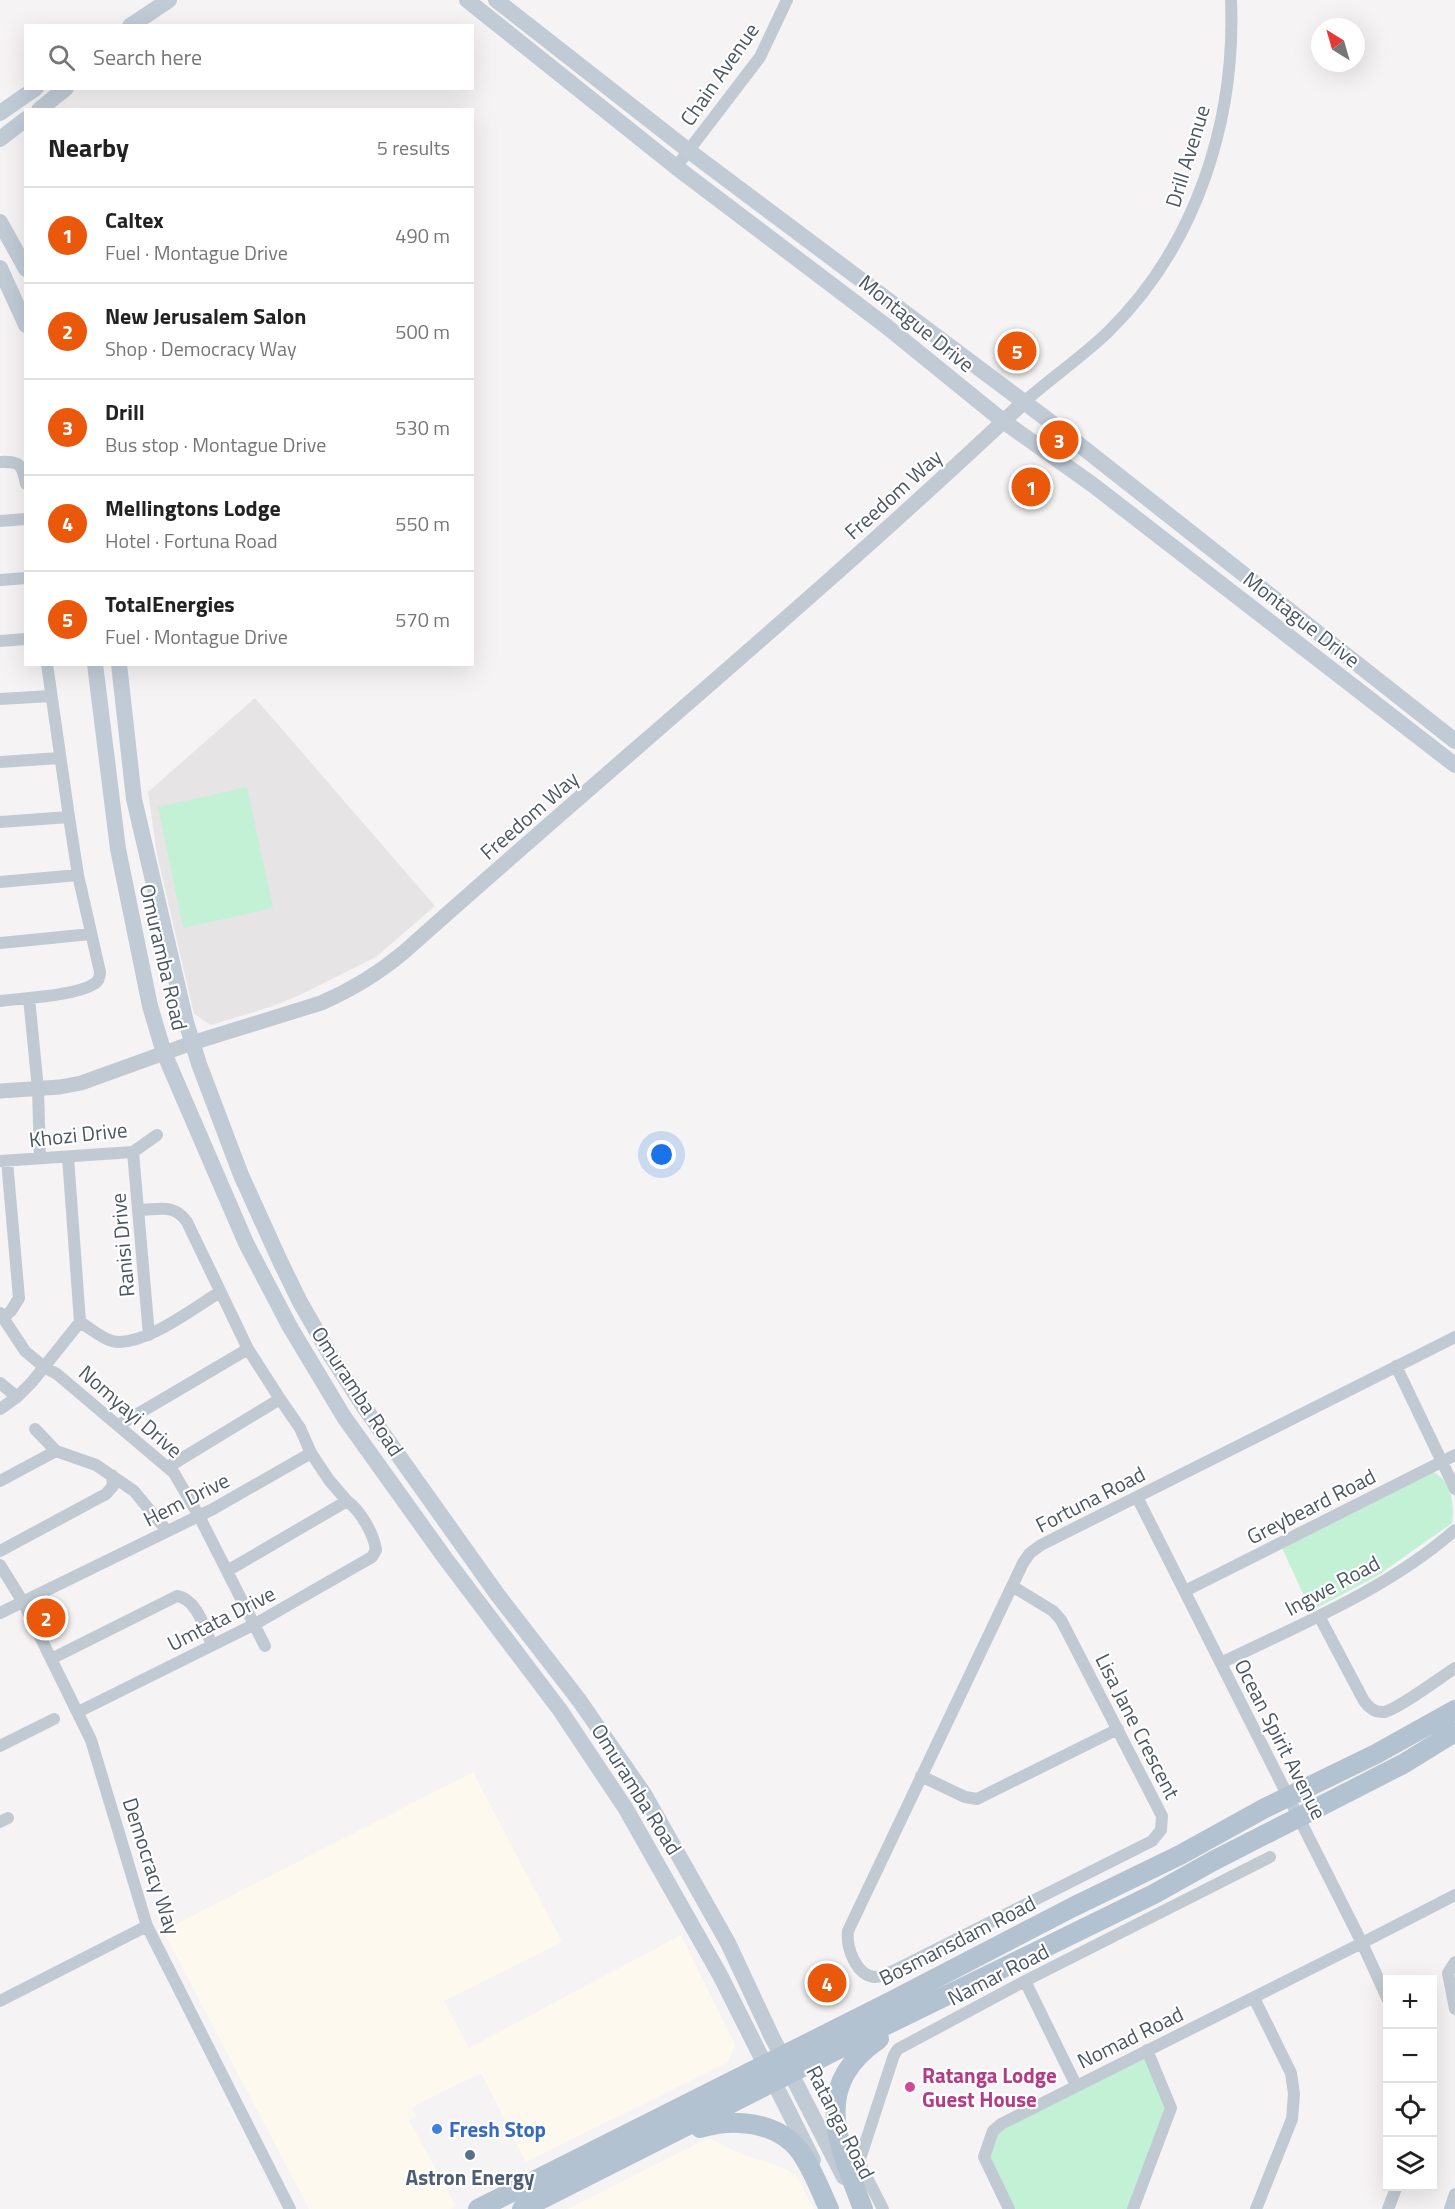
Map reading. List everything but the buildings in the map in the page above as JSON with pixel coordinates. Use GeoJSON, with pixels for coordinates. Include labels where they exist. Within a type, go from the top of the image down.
{"type":"FeatureCollection","features":[{"type":"Feature","properties":{"kind":"main road"},"geometry":{"type":"LineString","coordinates":[[133,24],[169,0]]}},
{"type":"Feature","properties":{"kind":"main road"},"geometry":{"type":"LineString","coordinates":[[149,24],[179,0]]}},
{"type":"Feature","properties":{"kind":"main road","name":"Montague Drive"},"geometry":{"type":"LineString","coordinates":[[467,0],[676,167],[886,326],[1004,421],[1093,485],[1455,765]]}},
{"type":"Feature","properties":{"kind":"main road","name":"Montague Drive"},"geometry":{"type":"LineString","coordinates":[[496,0],[689,151],[1023,402],[1455,741]]}},
{"type":"Feature","properties":{"kind":"main road"},"geometry":{"type":"LineString","coordinates":[[0,113],[33,90]]}},
{"type":"Feature","properties":{"kind":"main road"},"geometry":{"type":"LineString","coordinates":[[41,108],[64,90]]}},
{"type":"Feature","properties":{"kind":"main road"},"geometry":{"type":"LineString","coordinates":[[0,139],[24,121]]}},
{"type":"Feature","properties":{"kind":"main road"},"geometry":{"type":"LineString","coordinates":[[0,222],[24,265]]}},
{"type":"Feature","properties":{"kind":"main road"},"geometry":{"type":"LineString","coordinates":[[0,268],[24,321]]}},
{"type":"Feature","properties":{"kind":"main road","name":"Omuramba Road"},"geometry":{"type":"LineString","coordinates":[[95,666],[118,849],[150,1006],[164,1053],[246,1243],[313,1366],[344,1417],[445,1558],[560,1710],[626,1809],[720,1975],[773,2059]]}},
{"type":"Feature","properties":{"kind":"main road","name":"Omuramba Road"},"geometry":{"type":"LineString","coordinates":[[119,666],[134,799],[152,883],[192,1042],[245,1185],[295,1292],[364,1407],[497,1594],[582,1705],[638,1785],[728,1943],[773,2059]]}},
{"type":"Feature","properties":{"kind":"main road","name":"Bosmansdam Road"},"geometry":{"type":"LineString","coordinates":[[478,2209],[1180,1855],[1287,1797],[1376,1754],[1455,1710]]}},
{"type":"Feature","properties":{"kind":"main road"},"geometry":{"type":"LineString","coordinates":[[522,2209],[1092,1926],[1403,1764],[1455,1732]]}},
{"type":"Feature","properties":{"kind":"main road"},"geometry":{"type":"LineString","coordinates":[[862,2209],[838,2139],[834,2116],[836,2096],[840,2083],[858,2055],[923,2008]]}},
{"type":"Feature","properties":{"kind":"main road","name":"Ratanga Road"},"geometry":{"type":"LineString","coordinates":[[773,2059],[862,2209]]}},
{"type":"Feature","properties":{"kind":"main road","name":"Ratanga Road"},"geometry":{"type":"LineString","coordinates":[[783,2078],[837,2209]]}},
{"type":"Feature","properties":{"kind":"main road"},"geometry":{"type":"LineString","coordinates":[[654,2143],[720,2123],[736,2122],[769,2129],[780,2134],[800,2151],[829,2209]]}},
{"type":"Feature","properties":{"kind":"street","name":"Chain Avenue"},"geometry":{"type":"LineString","coordinates":[[676,167],[760,57],[787,0]]}},
{"type":"Feature","properties":{"kind":"street","name":"Drill Avenue"},"geometry":{"type":"LineString","coordinates":[[1023,402],[1089,349],[1115,324],[1147,288],[1178,239],[1195,205],[1218,133],[1230,68],[1231,0]]}},
{"type":"Feature","properties":{"kind":"street","name":"Freedom Way"},"geometry":{"type":"LineString","coordinates":[[0,1091],[39,1089],[81,1083],[192,1042],[321,1003],[357,985],[393,961],[787,618],[908,510],[1023,402]]}},
{"type":"Feature","properties":{"kind":"street"},"geometry":{"type":"LineString","coordinates":[[0,462],[15,462],[23,468],[24,473]]}},
{"type":"Feature","properties":{"kind":"street"},"geometry":{"type":"LineString","coordinates":[[0,521],[24,519]]}},
{"type":"Feature","properties":{"kind":"street"},"geometry":{"type":"LineString","coordinates":[[0,580],[24,578]]}},
{"type":"Feature","properties":{"kind":"street"},"geometry":{"type":"LineString","coordinates":[[0,641],[24,639]]}},
{"type":"Feature","properties":{"kind":"street"},"geometry":{"type":"LineString","coordinates":[[0,1000],[63,993],[93,985],[99,978],[100,972],[78,875],[47,666]]}},
{"type":"Feature","properties":{"kind":"street"},"geometry":{"type":"LineString","coordinates":[[0,699],[51,696]]}},
{"type":"Feature","properties":{"kind":"street"},"geometry":{"type":"LineString","coordinates":[[0,762],[59,758]]}},
{"type":"Feature","properties":{"kind":"street"},"geometry":{"type":"LineString","coordinates":[[0,822],[69,817]]}},
{"type":"Feature","properties":{"kind":"street"},"geometry":{"type":"LineString","coordinates":[[0,882],[78,875]]}},
{"type":"Feature","properties":{"kind":"street"},"geometry":{"type":"LineString","coordinates":[[0,943],[91,934]]}},
{"type":"Feature","properties":{"kind":"street"},"geometry":{"type":"LineString","coordinates":[[29,998],[39,1089],[40,1158]]}},
{"type":"Feature","properties":{"kind":"street","name":"Khozi Drive"},"geometry":{"type":"LineString","coordinates":[[4,1161],[133,1152],[157,1136]]}},
{"type":"Feature","properties":{"kind":"street","name":"Ranisi Drive"},"geometry":{"type":"LineString","coordinates":[[133,1152],[149,1335]]}},
{"type":"Feature","properties":{"kind":"street"},"geometry":{"type":"LineString","coordinates":[[0,1409],[17,1397],[80,1322],[68,1157]]}},
{"type":"Feature","properties":{"kind":"street"},"geometry":{"type":"LineString","coordinates":[[2,1315],[11,1311],[19,1298],[4,1161]]}},
{"type":"Feature","properties":{"kind":"street"},"geometry":{"type":"LineString","coordinates":[[138,1210],[174,1209],[180,1212],[187,1222],[248,1349],[300,1428],[311,1453],[346,1501],[227,1570]]}},
{"type":"Feature","properties":{"kind":"street"},"geometry":{"type":"LineString","coordinates":[[80,1322],[111,1341],[130,1342],[149,1335],[220,1292]]}},
{"type":"Feature","properties":{"kind":"street","name":"Nomyayi Drive"},"geometry":{"type":"LineString","coordinates":[[2,1315],[25,1351],[44,1367],[57,1374],[168,1467],[199,1516],[265,1646]]}},
{"type":"Feature","properties":{"kind":"street","name":"Fortuna Road"},"geometry":{"type":"LineString","coordinates":[[863,1973],[853,1958],[847,1939],[848,1931],[1023,1563],[1034,1550],[1455,1336]]}},
{"type":"Feature","properties":{"kind":"street"},"geometry":{"type":"LineString","coordinates":[[119,1425],[248,1349]]}},
{"type":"Feature","properties":{"kind":"street"},"geometry":{"type":"LineString","coordinates":[[1396,1366],[1455,1489]]}},
{"type":"Feature","properties":{"kind":"street"},"geometry":{"type":"LineString","coordinates":[[0,1383],[17,1397]]}},
{"type":"Feature","properties":{"kind":"street"},"geometry":{"type":"LineString","coordinates":[[168,1467],[280,1399]]}},
{"type":"Feature","properties":{"kind":"street"},"geometry":{"type":"LineString","coordinates":[[35,1430],[56,1451],[96,1465],[134,1491],[167,1531]]}},
{"type":"Feature","properties":{"kind":"street"},"geometry":{"type":"LineString","coordinates":[[0,1481],[56,1451]]}},
{"type":"Feature","properties":{"kind":"street","name":"Hem Drive"},"geometry":{"type":"LineString","coordinates":[[0,1613],[199,1516],[311,1453]]}},
{"type":"Feature","properties":{"kind":"street","name":"Greybeard Road"},"geometry":{"type":"LineString","coordinates":[[1185,1591],[1455,1455]]}},
{"type":"Feature","properties":{"kind":"street"},"geometry":{"type":"LineString","coordinates":[[0,1551],[106,1494],[113,1486],[111,1475]]}},
{"type":"Feature","properties":{"kind":"street","name":"Ocean Spirit Avenue"},"geometry":{"type":"LineString","coordinates":[[1137,1497],[1362,1943],[1383,1989]]}},
{"type":"Feature","properties":{"kind":"street","name":"Umtata Drive"},"geometry":{"type":"LineString","coordinates":[[78,1712],[255,1624],[372,1557],[376,1550],[374,1541],[352,1504],[346,1501]]}},
{"type":"Feature","properties":{"kind":"street","name":"Ingwe Road"},"geometry":{"type":"LineString","coordinates":[[1221,1663],[1319,1616],[1386,1580],[1455,1530]]}},
{"type":"Feature","properties":{"kind":"street","name":"Democracy Way"},"geometry":{"type":"LineString","coordinates":[[0,1565],[23,1602],[91,1740],[147,1926],[290,2209]]}},
{"type":"Feature","properties":{"kind":"street","name":"Lisa Jane Crescent"},"geometry":{"type":"LineString","coordinates":[[863,1973],[878,1977],[893,1971],[1158,1836],[1162,1816],[1058,1614],[1012,1586]]}},
{"type":"Feature","properties":{"kind":"street"},"geometry":{"type":"LineString","coordinates":[[51,1659],[177,1596],[189,1602],[200,1618],[212,1645]]}},
{"type":"Feature","properties":{"kind":"street"},"geometry":{"type":"LineString","coordinates":[[1319,1616],[1364,1701],[1378,1712],[1391,1710],[1455,1668]]}},
{"type":"Feature","properties":{"kind":"street"},"geometry":{"type":"LineString","coordinates":[[0,1746],[54,1719]]}},
{"type":"Feature","properties":{"kind":"street"},"geometry":{"type":"LineString","coordinates":[[921,1776],[965,1797],[977,1799],[1118,1729]]}},
{"type":"Feature","properties":{"kind":"street","name":"Namar Road"},"geometry":{"type":"LineString","coordinates":[[883,2209],[862,2168],[860,2159],[894,2055],[905,2044],[1270,1857]]}},
{"type":"Feature","properties":{"kind":"street","name":"Nomad Road"},"geometry":{"type":"LineString","coordinates":[[1009,2209],[984,2157],[993,2131],[1001,2124],[1254,1998],[1455,1894]]}},
{"type":"Feature","properties":{"kind":"street"},"geometry":{"type":"LineString","coordinates":[[0,2001],[147,1926]]}},
{"type":"Feature","properties":{"kind":"street"},"geometry":{"type":"LineString","coordinates":[[1455,1962],[1448,1973],[1455,2009]]}},
{"type":"Feature","properties":{"kind":"street"},"geometry":{"type":"LineString","coordinates":[[1025,1981],[1076,2085]]}},
{"type":"Feature","properties":{"kind":"street"},"geometry":{"type":"LineString","coordinates":[[1254,1998],[1291,2073],[1294,2100],[1292,2119],[1256,2209]]}},
{"type":"Feature","properties":{"kind":"street"},"geometry":{"type":"LineString","coordinates":[[1133,2209],[1171,2108],[1147,2050]]}},
{"type":"Feature","properties":{"kind":"street"},"geometry":{"type":"LineString","coordinates":[[1388,2209],[1395,2191]]}},
{"type":"Feature","properties":{"kind":"street"},"geometry":{"type":"LineString","coordinates":[[1450,2209],[1455,2194]]}},
{"type":"Feature","properties":{"kind":"shaded area"},"geometry":{"type":"Polygon","coordinates":[[[255,698],[435,906],[376,957],[300,995],[211,1025],[194,1014],[157,854],[148,792],[255,698]]]}},
{"type":"Feature","properties":{"kind":"shaded area"},"geometry":{"type":"Polygon","coordinates":[[[473,1772],[562,1942],[444,2001],[469,2048],[681,1935],[735,2045],[728,2062],[526,2162],[481,2073],[412,2107],[416,2116],[409,2120],[456,2206],[450,2209],[309,2209],[163,1931],[473,1772]]]}},
{"type":"Feature","properties":{"kind":"shaded area"},"geometry":{"type":"Polygon","coordinates":[[[708,2138],[741,2154],[782,2167],[796,2175],[814,2209],[567,2209],[708,2138]]]}},
{"type":"Feature","properties":{"kind":"green space"},"geometry":{"type":"Polygon","coordinates":[[[247,787],[273,908],[183,928],[158,807],[247,787]]]}},
{"type":"Feature","properties":{"kind":"green space"},"geometry":{"type":"Polygon","coordinates":[[[1433,1472],[1448,1487],[1453,1508],[1452,1523],[1377,1576],[1311,1611],[1282,1548],[1433,1472]]]}},
{"type":"Feature","properties":{"kind":"green space"},"geometry":{"type":"Polygon","coordinates":[[[1146,2049],[1172,2101],[1133,2209],[1011,2209],[988,2153],[996,2130],[1146,2049]]]}},
{"type":"Feature","properties":{"kind":"place","name":"TotalEnergies"},"geometry":{"type":"Point","coordinates":[1017,351]}},
{"type":"Feature","properties":{"kind":"place","name":"Drill"},"geometry":{"type":"Point","coordinates":[1059,440]}},
{"type":"Feature","properties":{"kind":"place","name":"Caltex"},"geometry":{"type":"Point","coordinates":[1031,487]}},
{"type":"Feature","properties":{"kind":"place","name":"New Jerusalem Salon"},"geometry":{"type":"Point","coordinates":[46,1618]}},
{"type":"Feature","properties":{"kind":"place","name":"Mellingtons Lodge"},"geometry":{"type":"Point","coordinates":[827,1983]}},
{"type":"Feature","properties":{"kind":"place","name":"Ratanga Lodge Guest House"},"geometry":{"type":"Point","coordinates":[910,2087]}},
{"type":"Feature","properties":{"kind":"place","name":"Fresh Stop"},"geometry":{"type":"Point","coordinates":[437,2129]}},
{"type":"Feature","properties":{"kind":"place","name":"Astron Energy"},"geometry":{"type":"Point","coordinates":[470,2155]}}]}
